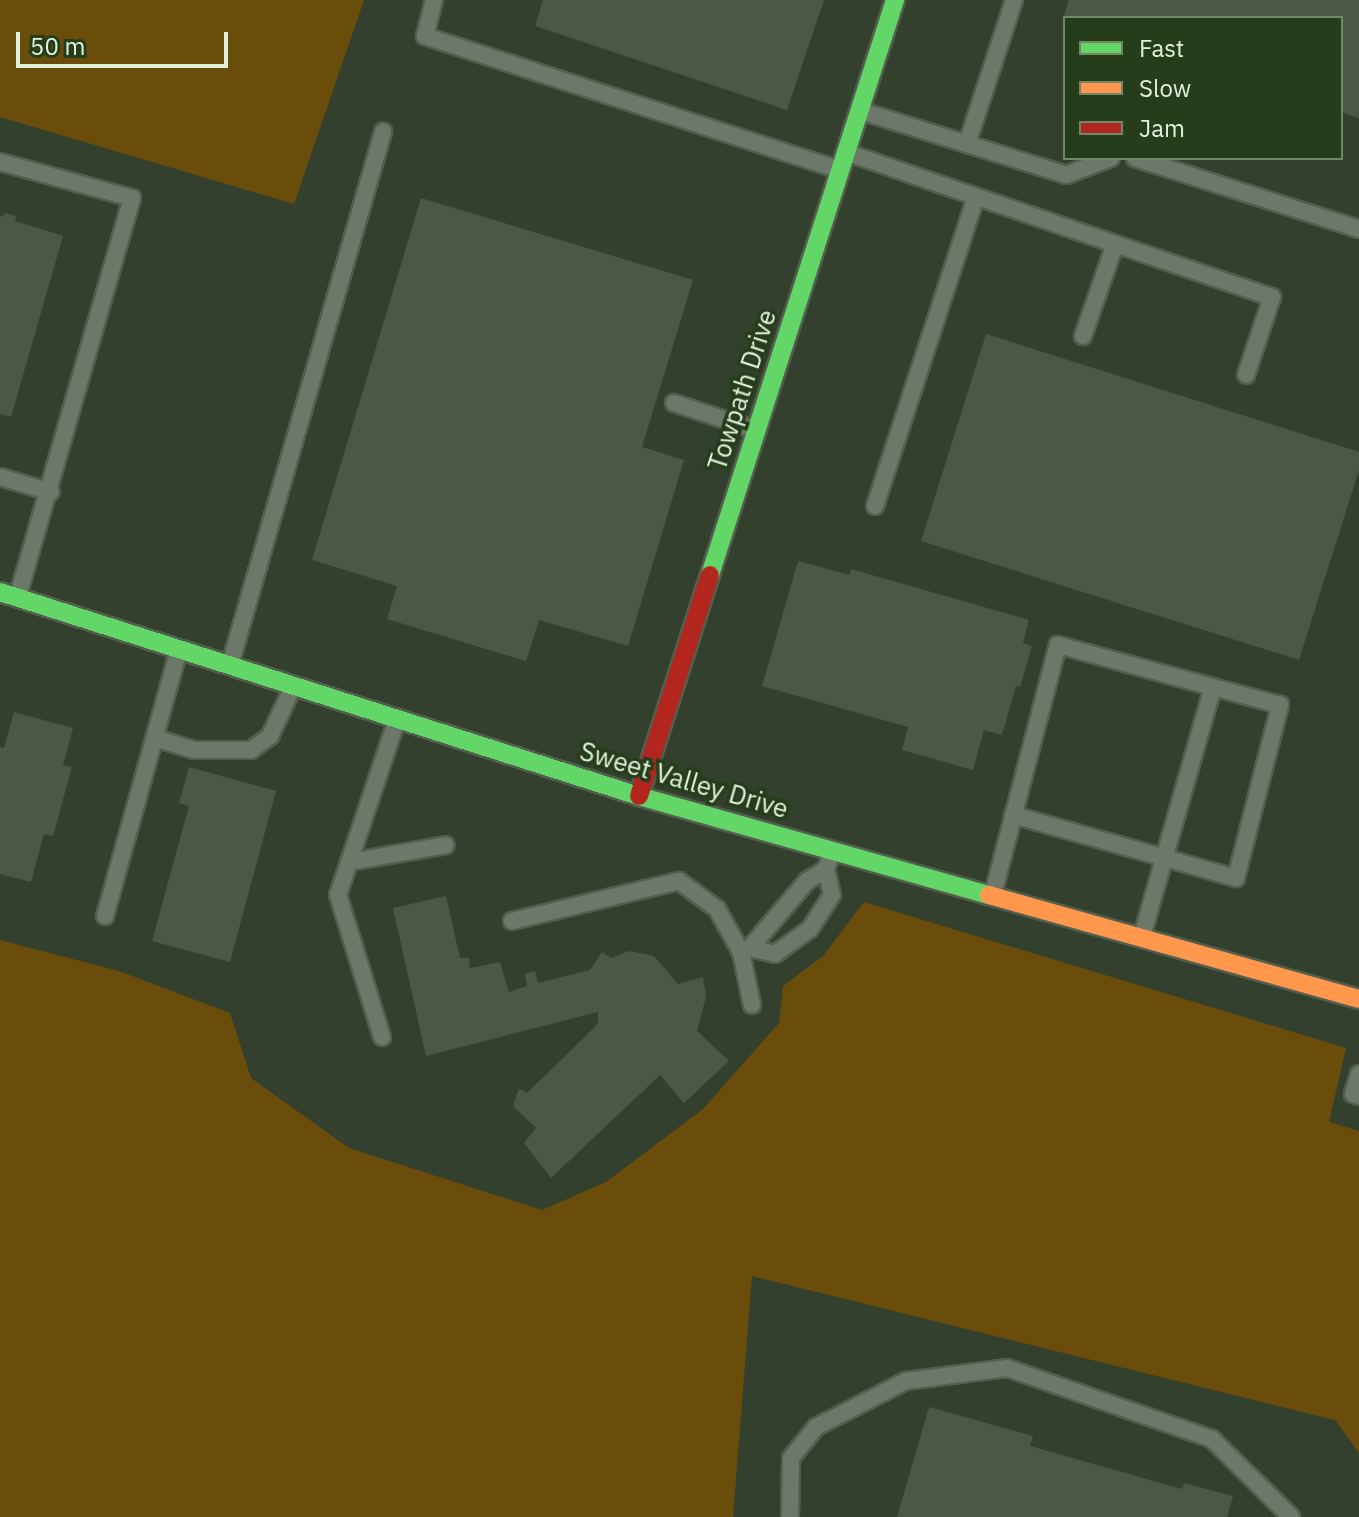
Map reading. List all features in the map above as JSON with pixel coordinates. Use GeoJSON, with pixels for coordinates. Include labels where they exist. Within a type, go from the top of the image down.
{"type":"FeatureCollection","features":[{"type":"Feature","properties":{"kind":"street","name":"Towpath Drive"},"geometry":{"type":"LineString","coordinates":[[639,796],[895,0]]}},
{"type":"Feature","properties":{"kind":"street","name":"Sweet Valley Drive"},"geometry":{"type":"LineString","coordinates":[[9,595],[639,796],[1359,999]]}},
{"type":"Feature","properties":{"kind":"lane"},"geometry":{"type":"LineString","coordinates":[[434,0],[425,36],[843,162],[976,197],[1272,297],[1246,375]]}},
{"type":"Feature","properties":{"kind":"lane"},"geometry":{"type":"LineString","coordinates":[[967,144],[1014,0]]}},
{"type":"Feature","properties":{"kind":"lane"},"geometry":{"type":"LineString","coordinates":[[860,110],[1066,175],[1106,160]]}},
{"type":"Feature","properties":{"kind":"lane"},"geometry":{"type":"LineString","coordinates":[[230,665],[383,132]]}},
{"type":"Feature","properties":{"kind":"lane"},"geometry":{"type":"LineString","coordinates":[[1141,160],[1359,229]]}},
{"type":"Feature","properties":{"kind":"lane"},"geometry":{"type":"LineString","coordinates":[[0,162],[132,198],[51,492],[9,595]]}},
{"type":"Feature","properties":{"kind":"lane"},"geometry":{"type":"LineString","coordinates":[[875,506],[976,197]]}},
{"type":"Feature","properties":{"kind":"lane"},"geometry":{"type":"LineString","coordinates":[[1083,336],[1115,244]]}},
{"type":"Feature","properties":{"kind":"lane"},"geometry":{"type":"LineString","coordinates":[[674,403],[757,430]]}},
{"type":"Feature","properties":{"kind":"lane"},"geometry":{"type":"LineString","coordinates":[[0,477],[51,492]]}},
{"type":"Feature","properties":{"kind":"lane"},"geometry":{"type":"LineString","coordinates":[[993,896],[1013,815],[1058,645],[1280,705],[1236,878],[1013,815]]}},
{"type":"Feature","properties":{"kind":"lane"},"geometry":{"type":"LineString","coordinates":[[105,916],[180,649]]}},
{"type":"Feature","properties":{"kind":"lane"},"geometry":{"type":"LineString","coordinates":[[155,738],[194,750],[231,754],[251,750],[270,736],[293,685]]}},
{"type":"Feature","properties":{"kind":"lane"},"geometry":{"type":"LineString","coordinates":[[1142,938],[1213,687]]}},
{"type":"Feature","properties":{"kind":"lane"},"geometry":{"type":"LineString","coordinates":[[382,1037],[338,895],[398,719]]}},
{"type":"Feature","properties":{"kind":"lane"},"geometry":{"type":"LineString","coordinates":[[349,862],[446,845]]}},
{"type":"Feature","properties":{"kind":"lane"},"geometry":{"type":"LineString","coordinates":[[746,950],[775,954],[810,929],[832,895],[826,869],[832,851]]}},
{"type":"Feature","properties":{"kind":"lane"},"geometry":{"type":"LineString","coordinates":[[746,950],[807,881],[826,869]]}},
{"type":"Feature","properties":{"kind":"lane"},"geometry":{"type":"LineString","coordinates":[[512,921],[679,881],[717,909],[746,950],[752,1005]]}},
{"type":"Feature","properties":{"kind":"lane"},"geometry":{"type":"LineString","coordinates":[[1359,1074],[1353,1094],[1359,1096]]}},
{"type":"Feature","properties":{"kind":"lane"},"geometry":{"type":"LineString","coordinates":[[790,1517],[791,1458],[816,1427],[906,1381],[1007,1368],[1212,1439],[1291,1517]]}},
{"type":"Feature","properties":{"kind":"shaded area"},"geometry":{"type":"Polygon","coordinates":[[[0,0],[364,0],[294,204],[0,117],[0,0]]]}},
{"type":"Feature","properties":{"kind":"shaded area"},"geometry":{"type":"Polygon","coordinates":[[[864,902],[1346,1048],[1329,1122],[1359,1131],[1359,1453],[1335,1420],[752,1276],[733,1517],[0,1517],[0,940],[119,971],[230,1013],[251,1078],[349,1148],[542,1210],[606,1182],[703,1109],[779,1023],[783,986],[823,956],[864,902]]]}},
{"type":"Feature","properties":{"kind":"building"},"geometry":{"type":"Polygon","coordinates":[[[543,0],[824,0],[787,110],[535,26],[543,0]]]}},
{"type":"Feature","properties":{"kind":"building"},"geometry":{"type":"Polygon","coordinates":[[[1069,0],[1359,0],[1359,118],[1343,113],[1343,16],[1064,16],[1069,0]]]}},
{"type":"Feature","properties":{"kind":"building"},"geometry":{"type":"Polygon","coordinates":[[[421,198],[693,280],[642,447],[684,460],[628,646],[539,620],[526,661],[387,619],[397,586],[312,560],[421,198]]]}},
{"type":"Feature","properties":{"kind":"building"},"geometry":{"type":"Polygon","coordinates":[[[6,213],[16,216],[15,221],[63,236],[11,417],[0,414],[0,217],[6,213]]]}},
{"type":"Feature","properties":{"kind":"building"},"geometry":{"type":"Polygon","coordinates":[[[986,334],[1359,452],[1359,470],[1299,660],[921,541],[986,334]]]}},
{"type":"Feature","properties":{"kind":"building"},"geometry":{"type":"Polygon","coordinates":[[[798,561],[850,575],[851,569],[1029,620],[1023,643],[1032,646],[1020,687],[1016,686],[1002,735],[984,730],[973,770],[902,750],[908,727],[762,686],[798,561]]]}},
{"type":"Feature","properties":{"kind":"building"},"geometry":{"type":"Polygon","coordinates":[[[14,712],[73,728],[63,765],[72,767],[53,836],[44,834],[31,882],[0,874],[0,747],[4,748],[14,712]]]}},
{"type":"Feature","properties":{"kind":"building"},"geometry":{"type":"Polygon","coordinates":[[[189,767],[276,791],[230,962],[152,941],[189,806],[179,803],[189,767]]]}},
{"type":"Feature","properties":{"kind":"building"},"geometry":{"type":"Polygon","coordinates":[[[446,896],[460,958],[469,958],[470,968],[500,962],[509,992],[527,986],[525,974],[535,971],[538,983],[590,970],[602,952],[611,958],[629,951],[654,956],[678,984],[703,977],[706,997],[697,1031],[729,1061],[684,1103],[660,1075],[551,1178],[524,1143],[536,1128],[513,1106],[519,1089],[527,1093],[598,1024],[598,1012],[426,1056],[393,908],[446,896]]]}},
{"type":"Feature","properties":{"kind":"building"},"geometry":{"type":"Polygon","coordinates":[[[929,1407],[1033,1436],[1030,1446],[1182,1489],[1184,1483],[1233,1496],[1227,1517],[897,1517],[929,1407]]]}},
{"type":"Feature","properties":{"kind":"traffic: fast"},"geometry":{"type":"LineString","coordinates":[[710,575],[895,0]]}},
{"type":"Feature","properties":{"kind":"traffic: fast"},"geometry":{"type":"LineString","coordinates":[[0,592],[639,796],[989,895]]}},
{"type":"Feature","properties":{"kind":"traffic: slow"},"geometry":{"type":"LineString","coordinates":[[989,895],[1359,999]]}},
{"type":"Feature","properties":{"kind":"traffic: jam"},"geometry":{"type":"LineString","coordinates":[[639,796],[710,575]]}}]}
